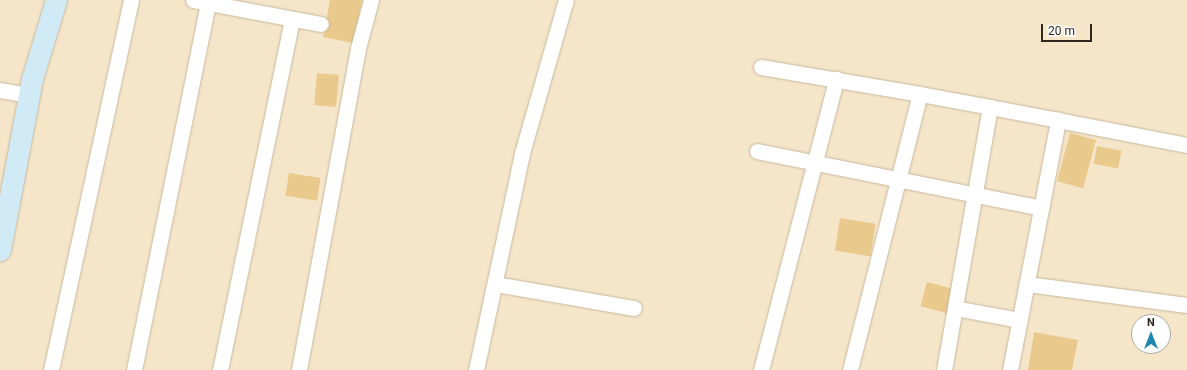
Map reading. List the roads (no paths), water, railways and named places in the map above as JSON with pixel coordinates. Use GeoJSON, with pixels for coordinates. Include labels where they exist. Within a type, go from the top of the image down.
{"type":"FeatureCollection","features":[{"type":"Feature","properties":{"kind":"street"},"geometry":{"type":"LineString","coordinates":[[0,250],[29,95],[56,0]]}},
{"type":"Feature","properties":{"kind":"street"},"geometry":{"type":"LineString","coordinates":[[51,370],[131,0]]}},
{"type":"Feature","properties":{"kind":"street"},"geometry":{"type":"LineString","coordinates":[[193,0],[321,24]]}},
{"type":"Feature","properties":{"kind":"street"},"geometry":{"type":"LineString","coordinates":[[300,370],[358,48],[371,0]]}},
{"type":"Feature","properties":{"kind":"street"},"geometry":{"type":"LineString","coordinates":[[476,370],[522,153],[566,0]]}},
{"type":"Feature","properties":{"kind":"street"},"geometry":{"type":"LineString","coordinates":[[134,370],[208,3]]}},
{"type":"Feature","properties":{"kind":"street"},"geometry":{"type":"LineString","coordinates":[[220,370],[292,19]]}},
{"type":"Feature","properties":{"kind":"street"},"geometry":{"type":"LineString","coordinates":[[761,67],[920,94],[1187,145]]}},
{"type":"Feature","properties":{"kind":"street"},"geometry":{"type":"LineString","coordinates":[[761,370],[836,79]]}},
{"type":"Feature","properties":{"kind":"street"},"geometry":{"type":"LineString","coordinates":[[0,90],[29,95]]}},
{"type":"Feature","properties":{"kind":"street"},"geometry":{"type":"LineString","coordinates":[[850,370],[920,94]]}},
{"type":"Feature","properties":{"kind":"street"},"geometry":{"type":"LineString","coordinates":[[944,370],[990,107]]}},
{"type":"Feature","properties":{"kind":"street"},"geometry":{"type":"LineString","coordinates":[[1010,370],[1058,120]]}},
{"type":"Feature","properties":{"kind":"street"},"geometry":{"type":"LineString","coordinates":[[757,151],[974,196],[1041,208]]}},
{"type":"Feature","properties":{"kind":"street"},"geometry":{"type":"LineString","coordinates":[[495,284],[634,308]]}},
{"type":"Feature","properties":{"kind":"street"},"geometry":{"type":"LineString","coordinates":[[1027,284],[1187,306]]}},
{"type":"Feature","properties":{"kind":"street"},"geometry":{"type":"LineString","coordinates":[[955,308],[1020,320]]}}]}
